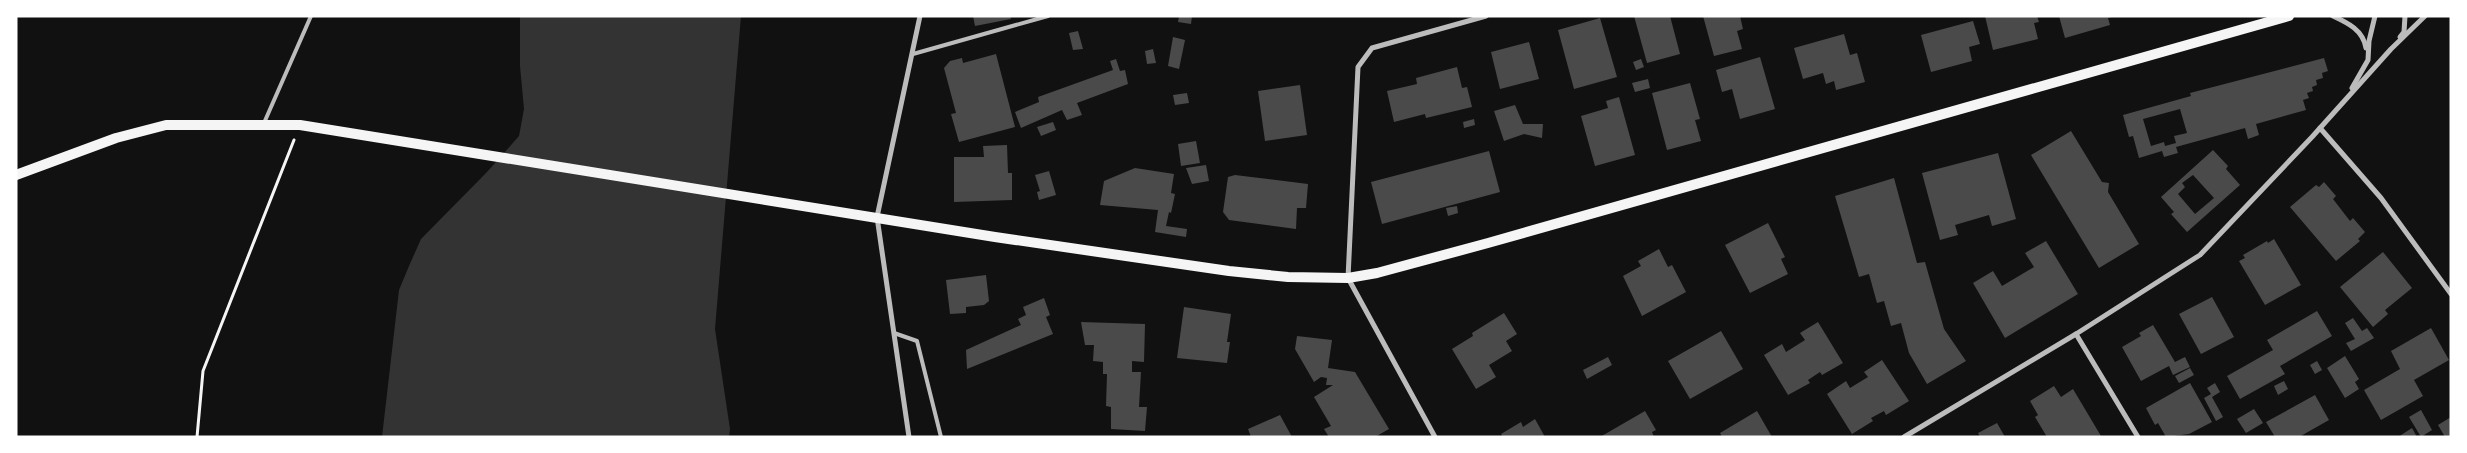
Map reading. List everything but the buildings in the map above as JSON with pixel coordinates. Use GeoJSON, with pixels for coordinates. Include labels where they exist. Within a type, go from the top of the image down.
{"type":"FeatureCollection","features":[{"type":"Feature","properties":{"kind":"main road"},"geometry":{"type":"LineString","coordinates":[[16,175],[116,138],[166,125],[264,123],[300,125],[830,209],[994,237],[1229,271],[1288,277],[1348,278],[1377,273],[1498,241],[2286,17]]}},
{"type":"Feature","properties":{"kind":"street"},"geometry":{"type":"LineString","coordinates":[[909,437],[878,218],[920,16]]}},
{"type":"Feature","properties":{"kind":"street"},"geometry":{"type":"LineString","coordinates":[[1435,437],[1348,278],[1358,67],[1372,48],[1486,16]]}},
{"type":"Feature","properties":{"kind":"street"},"geometry":{"type":"LineString","coordinates":[[2333,16],[2348,23],[2361,34],[2367,54]]}},
{"type":"Feature","properties":{"kind":"street"},"geometry":{"type":"LineString","coordinates":[[2346,99],[2365,66],[2375,16]]}},
{"type":"Feature","properties":{"kind":"street"},"geometry":{"type":"LineString","coordinates":[[1905,436],[2076,334],[2200,255],[2320,128],[2390,49],[2404,32],[2406,16]]}},
{"type":"Feature","properties":{"kind":"street"},"geometry":{"type":"LineString","coordinates":[[2390,49],[2425,16]]}},
{"type":"Feature","properties":{"kind":"street"},"geometry":{"type":"LineString","coordinates":[[2320,128],[2381,198],[2451,294]]}},
{"type":"Feature","properties":{"kind":"street"},"geometry":{"type":"LineString","coordinates":[[2076,334],[2138,437]]}},
{"type":"Feature","properties":{"kind":"lane"},"geometry":{"type":"LineString","coordinates":[[264,123],[311,16]]}},
{"type":"Feature","properties":{"kind":"lane"},"geometry":{"type":"LineString","coordinates":[[913,54],[1048,16]]}},
{"type":"Feature","properties":{"kind":"lane"},"geometry":{"type":"LineString","coordinates":[[894,333],[918,341],[941,437]]}},
{"type":"Feature","properties":{"kind":"path"},"geometry":{"type":"LineString","coordinates":[[197,437],[203,371],[300,125]]}},
{"type":"Feature","properties":{"kind":"shaded area"},"geometry":{"type":"Polygon","coordinates":[[[520,16],[741,16],[715,329],[730,429],[729,437],[382,437],[399,290],[421,239],[487,172],[519,136],[524,109],[520,66],[520,16]]]}}]}
